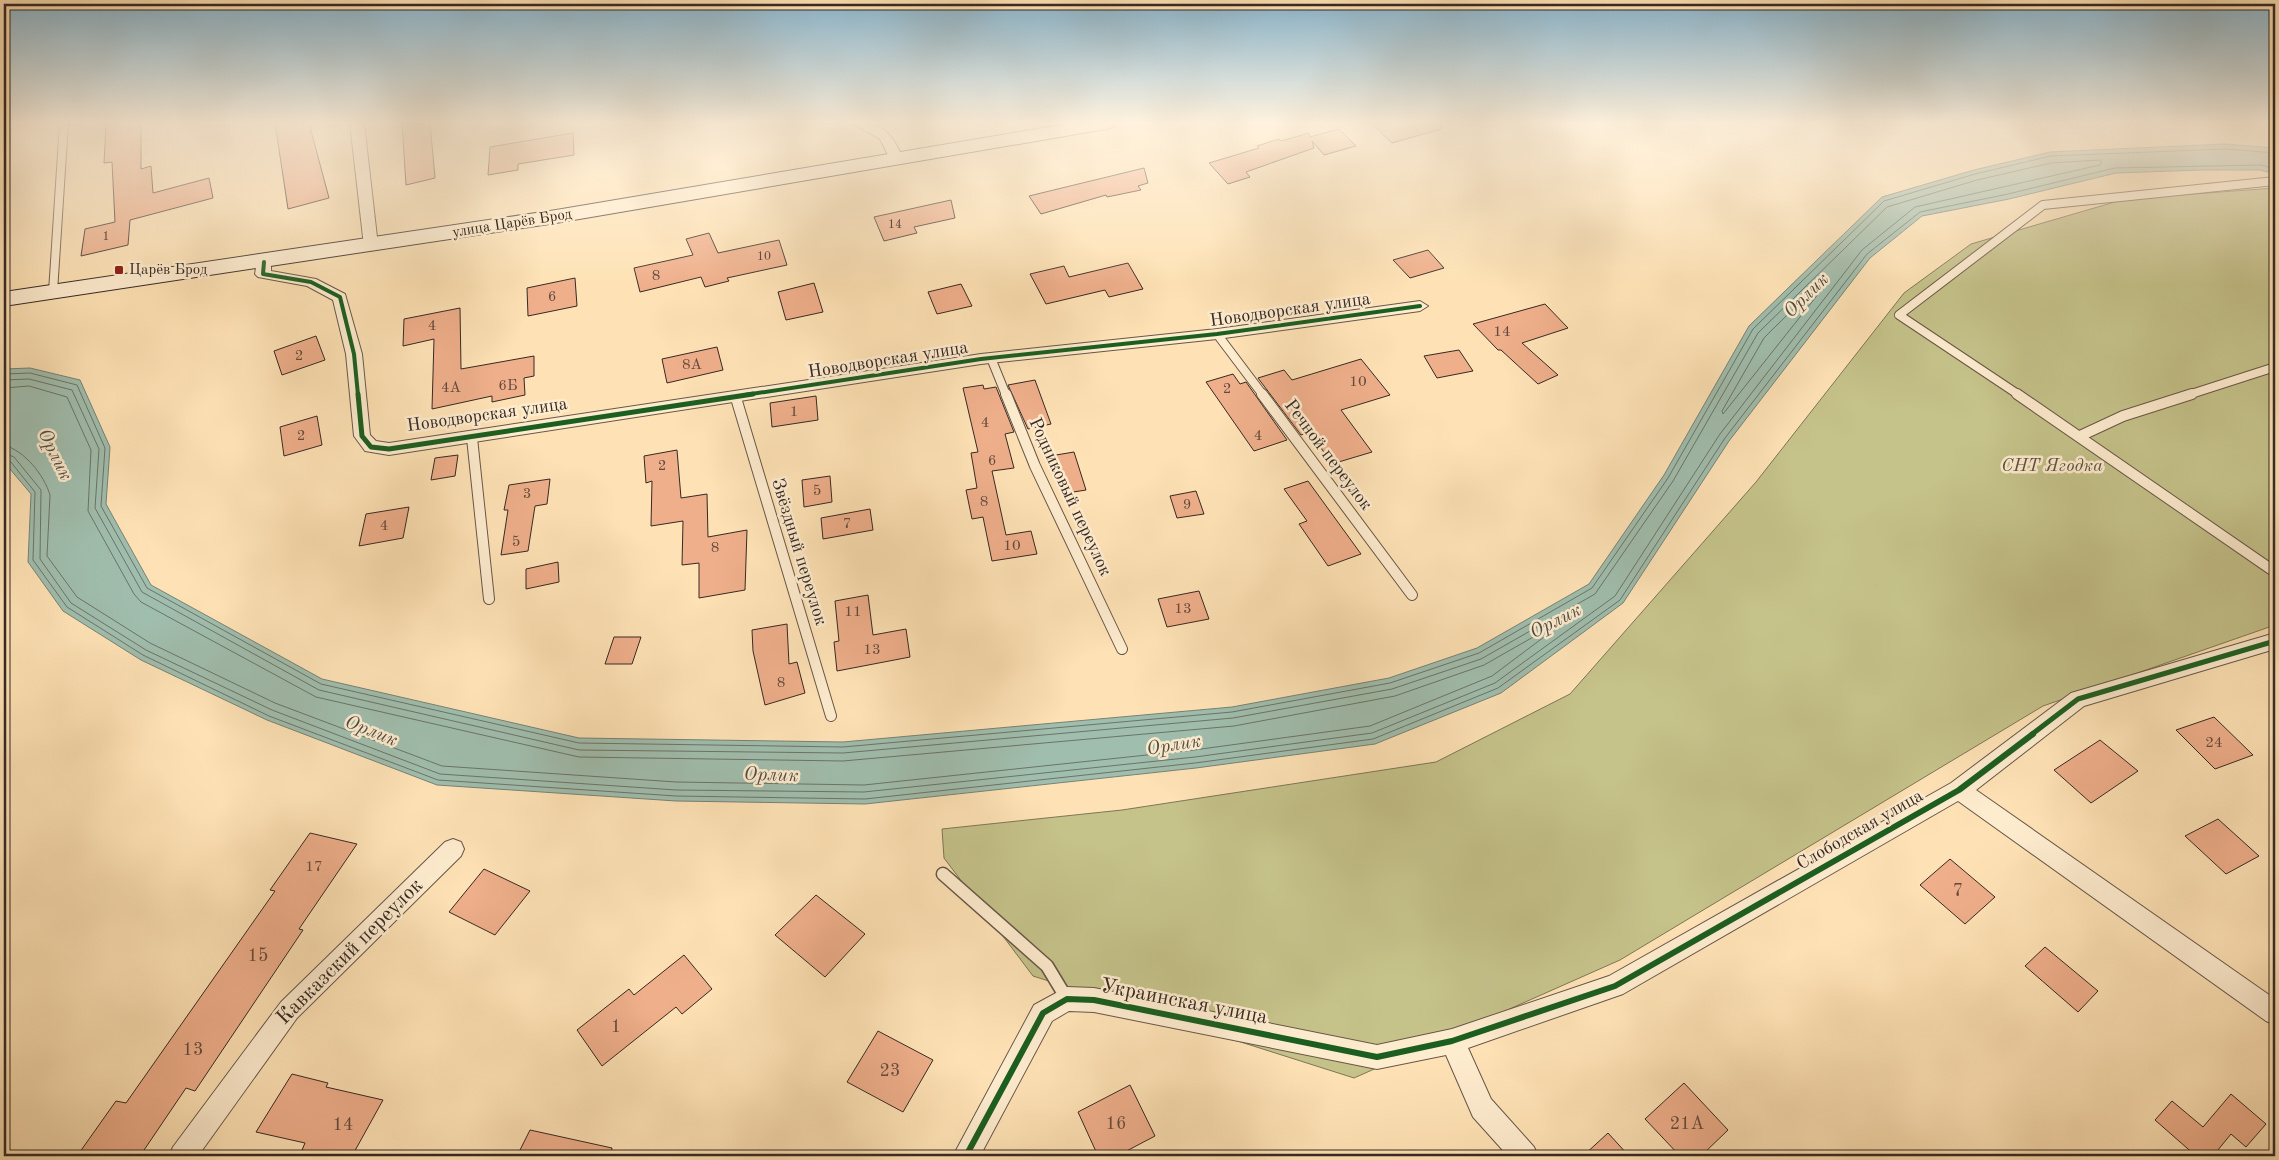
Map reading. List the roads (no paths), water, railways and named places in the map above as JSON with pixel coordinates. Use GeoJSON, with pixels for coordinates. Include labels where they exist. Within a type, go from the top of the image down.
{"type":"FeatureCollection","features":[{"type":"Feature","properties":{"kind":"street"},"geometry":{"type":"LineString","coordinates":[[363,177],[371,246]]}},
{"type":"Feature","properties":{"kind":"street","name":"улица Царёв Брод"},"geometry":{"type":"LineString","coordinates":[[4,299],[371,246],[643,204],[798,177]]}},
{"type":"Feature","properties":{"kind":"street","name":"Новодворская улица"},"geometry":{"type":"LineString","coordinates":[[264,262],[263,274],[311,282],[340,297],[354,354],[362,436],[371,447],[389,449],[472,438],[991,358],[1217,334],[1420,306]]}},
{"type":"Feature","properties":{"kind":"street","name":"Слободская улица"},"geometry":{"type":"LineString","coordinates":[[1452,1041],[1615,986],[1959,790],[2078,699],[2275,641]]}},
{"type":"Feature","properties":{"kind":"street"},"geometry":{"type":"LineString","coordinates":[[1959,790],[2275,1013]]}},
{"type":"Feature","properties":{"kind":"street","name":"Кавказский переулок"},"geometry":{"type":"LineString","coordinates":[[182,1156],[289,1010],[453,849]]}},
{"type":"Feature","properties":{"kind":"street"},"geometry":{"type":"LineString","coordinates":[[966,1156],[1043,1013],[1067,999]]}},
{"type":"Feature","properties":{"kind":"street","name":"Украинская улица"},"geometry":{"type":"LineString","coordinates":[[1067,999],[1094,1000],[1377,1057],[1452,1041]]}},
{"type":"Feature","properties":{"kind":"street"},"geometry":{"type":"LineString","coordinates":[[1452,1041],[1482,1108],[1525,1156]]}},
{"type":"Feature","properties":{"kind":"lane"},"geometry":{"type":"LineString","coordinates":[[53,292],[60,177]]}},
{"type":"Feature","properties":{"kind":"lane"},"geometry":{"type":"LineString","coordinates":[[2275,181],[2043,205],[1899,314],[2080,436],[2275,572]]}},
{"type":"Feature","properties":{"kind":"lane","name":"Речной переулок"},"geometry":{"type":"LineString","coordinates":[[1217,334],[1412,595]]}},
{"type":"Feature","properties":{"kind":"lane","name":"Родниковый переулок"},"geometry":{"type":"LineString","coordinates":[[991,358],[1035,466],[1122,649]]}},
{"type":"Feature","properties":{"kind":"lane"},"geometry":{"type":"LineString","coordinates":[[2080,436],[2123,416],[2275,367]]}},
{"type":"Feature","properties":{"kind":"lane","name":"Звёздный переулок"},"geometry":{"type":"LineString","coordinates":[[736,398],[831,716]]}},
{"type":"Feature","properties":{"kind":"lane"},"geometry":{"type":"LineString","coordinates":[[472,438],[489,599]]}},
{"type":"Feature","properties":{"kind":"lane"},"geometry":{"type":"LineString","coordinates":[[943,874],[1047,966],[1067,999]]}},
{"type":"Feature","properties":{"kind":"water","name":"Орлик"},"geometry":{"type":"Polygon","coordinates":[[[1950,177],[2099,177],[2009,199],[1922,216],[1870,258],[1729,441],[1623,603],[1501,693],[1375,744],[1196,768],[865,804],[676,801],[437,785],[267,720],[141,660],[63,611],[28,562],[31,494],[4,462],[4,369],[30,368],[80,380],[110,447],[106,504],[151,585],[322,679],[579,738],[843,742],[1232,707],[1389,678],[1477,648],[1589,584],[1664,475],[1749,326],[1882,197],[1950,177]]]}},
{"type":"Feature","properties":{"kind":"place","name":"Царёв Брод"},"geometry":{"type":"Point","coordinates":[119,270]}},
{"type":"Feature","properties":{"kind":"park label","name":"СНТ Ягодка"},"geometry":{"type":"Point","coordinates":[2052,466]}}]}
